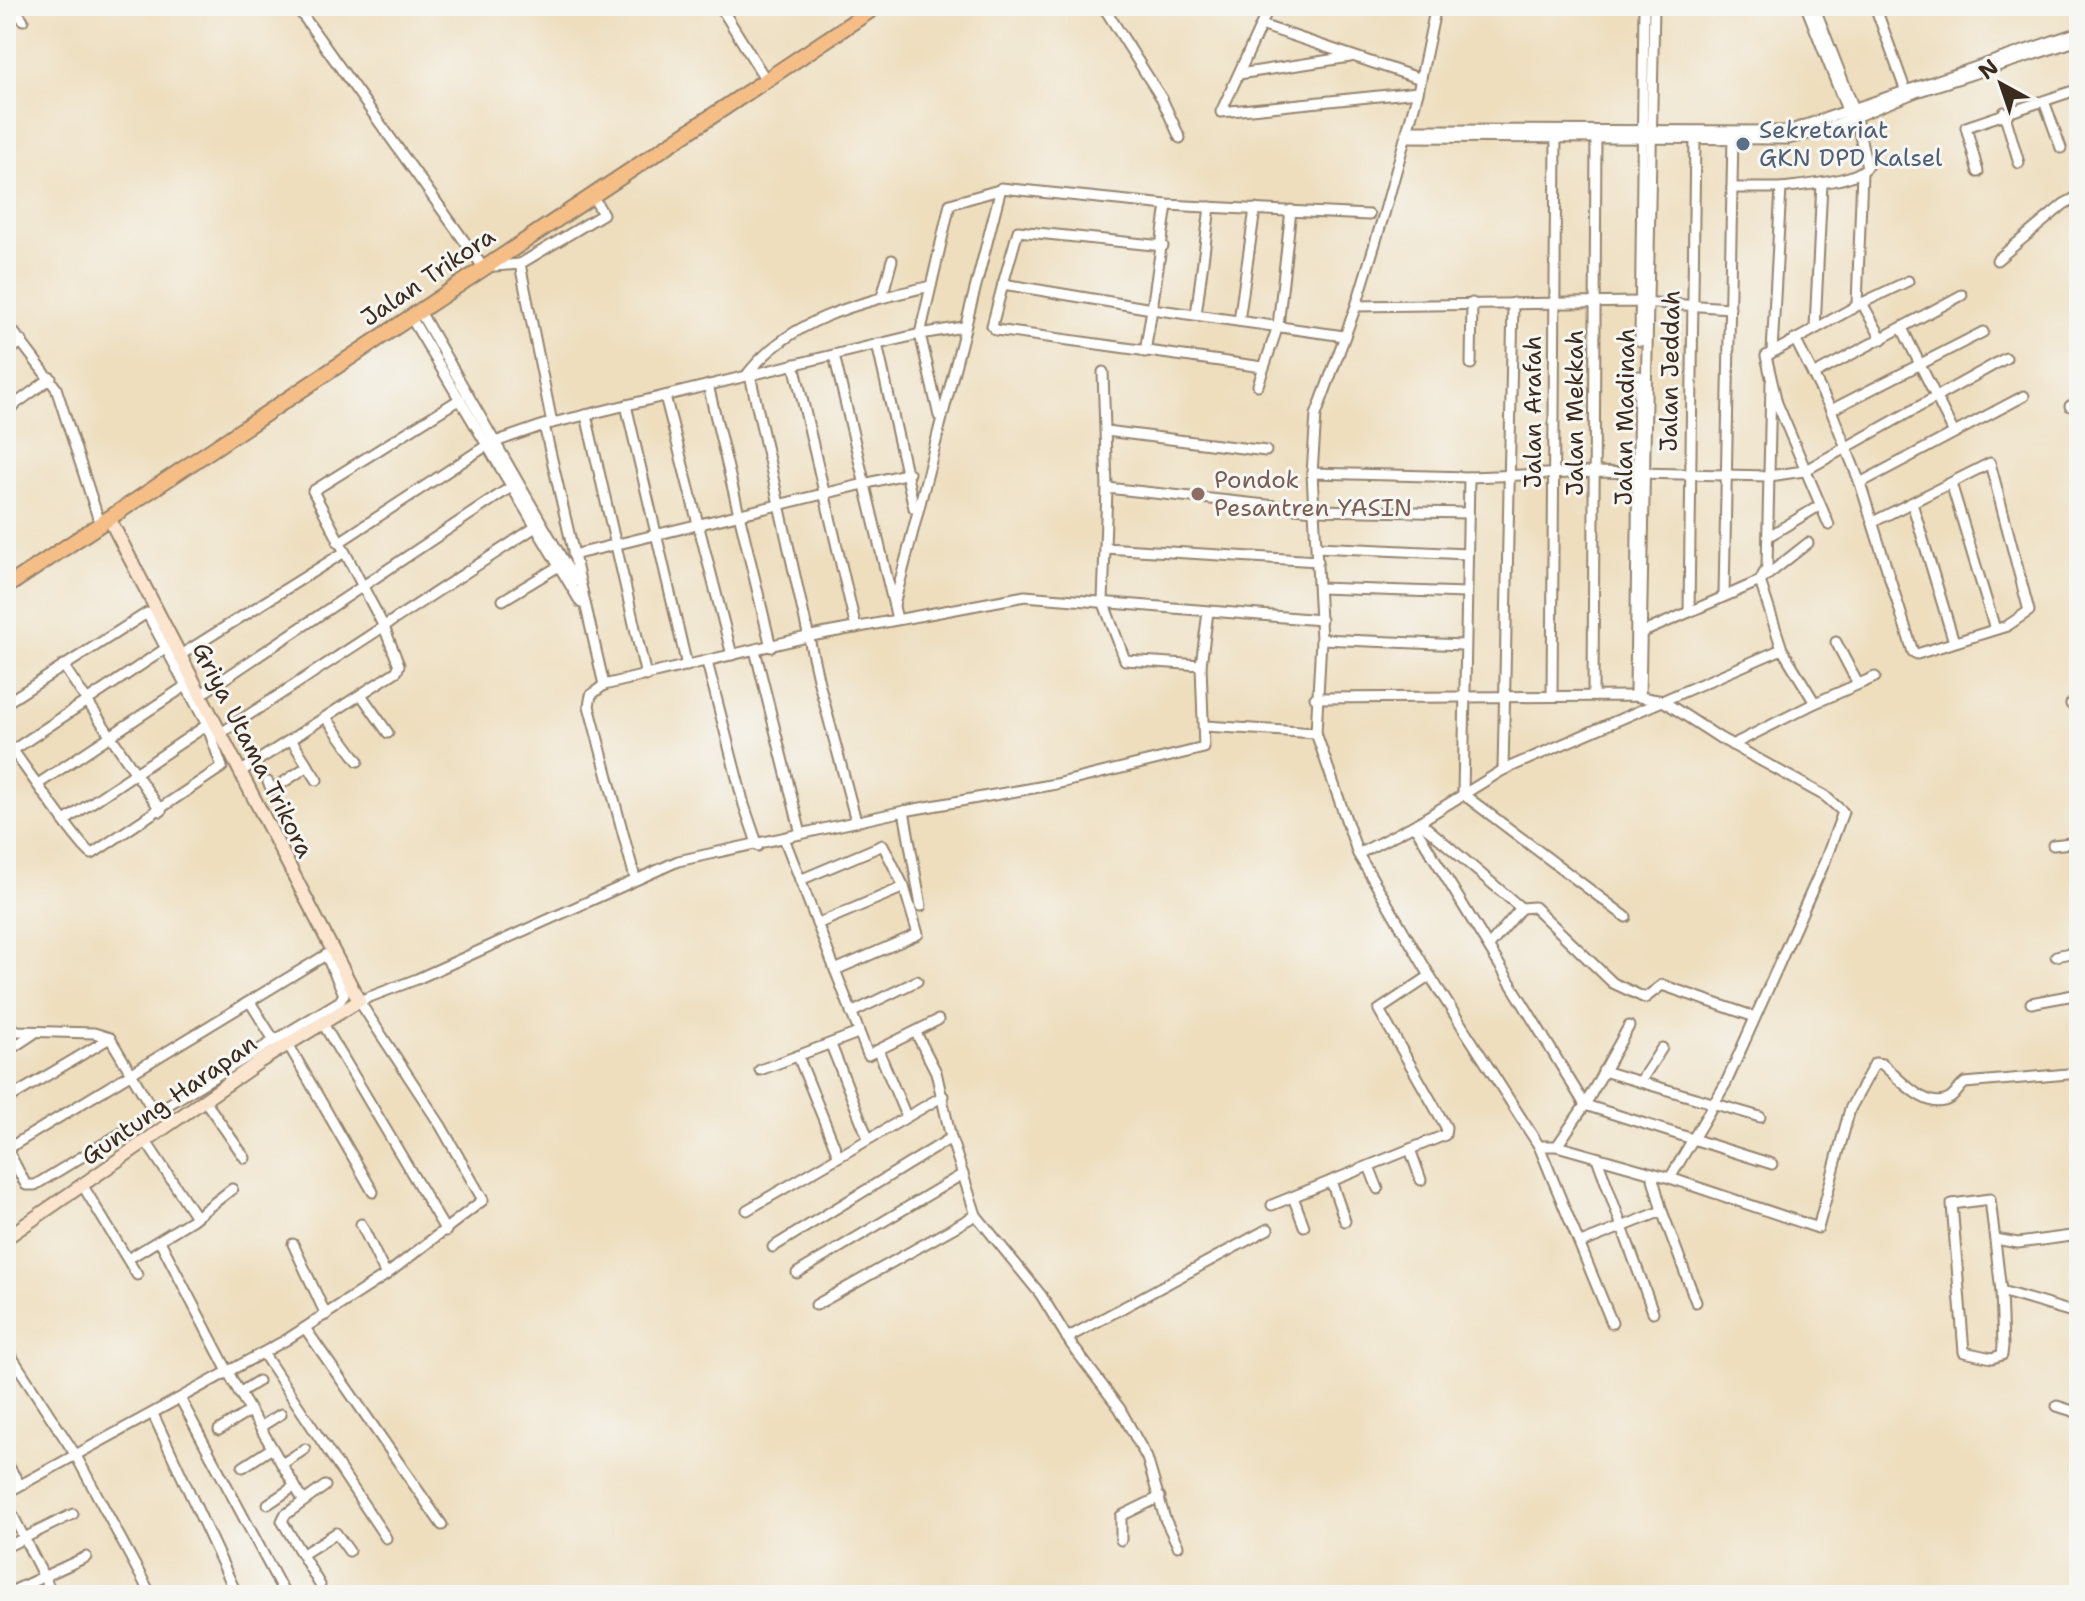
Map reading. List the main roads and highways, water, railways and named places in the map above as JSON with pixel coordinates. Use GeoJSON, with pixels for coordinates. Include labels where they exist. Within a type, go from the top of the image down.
{"type":"FeatureCollection","features":[{"type":"Feature","properties":{"kind":"main road","name":"Jalan Trikora"},"geometry":{"type":"LineString","coordinates":[[6,587],[877,6]]}},
{"type":"Feature","properties":{"kind":"place","name":"Sekretariat GKN DPD Kalsel"},"geometry":{"type":"Point","coordinates":[1743,144]}},
{"type":"Feature","properties":{"kind":"place","name":"Pondok Pesantren YASIN"},"geometry":{"type":"Point","coordinates":[1198,494]}}]}
